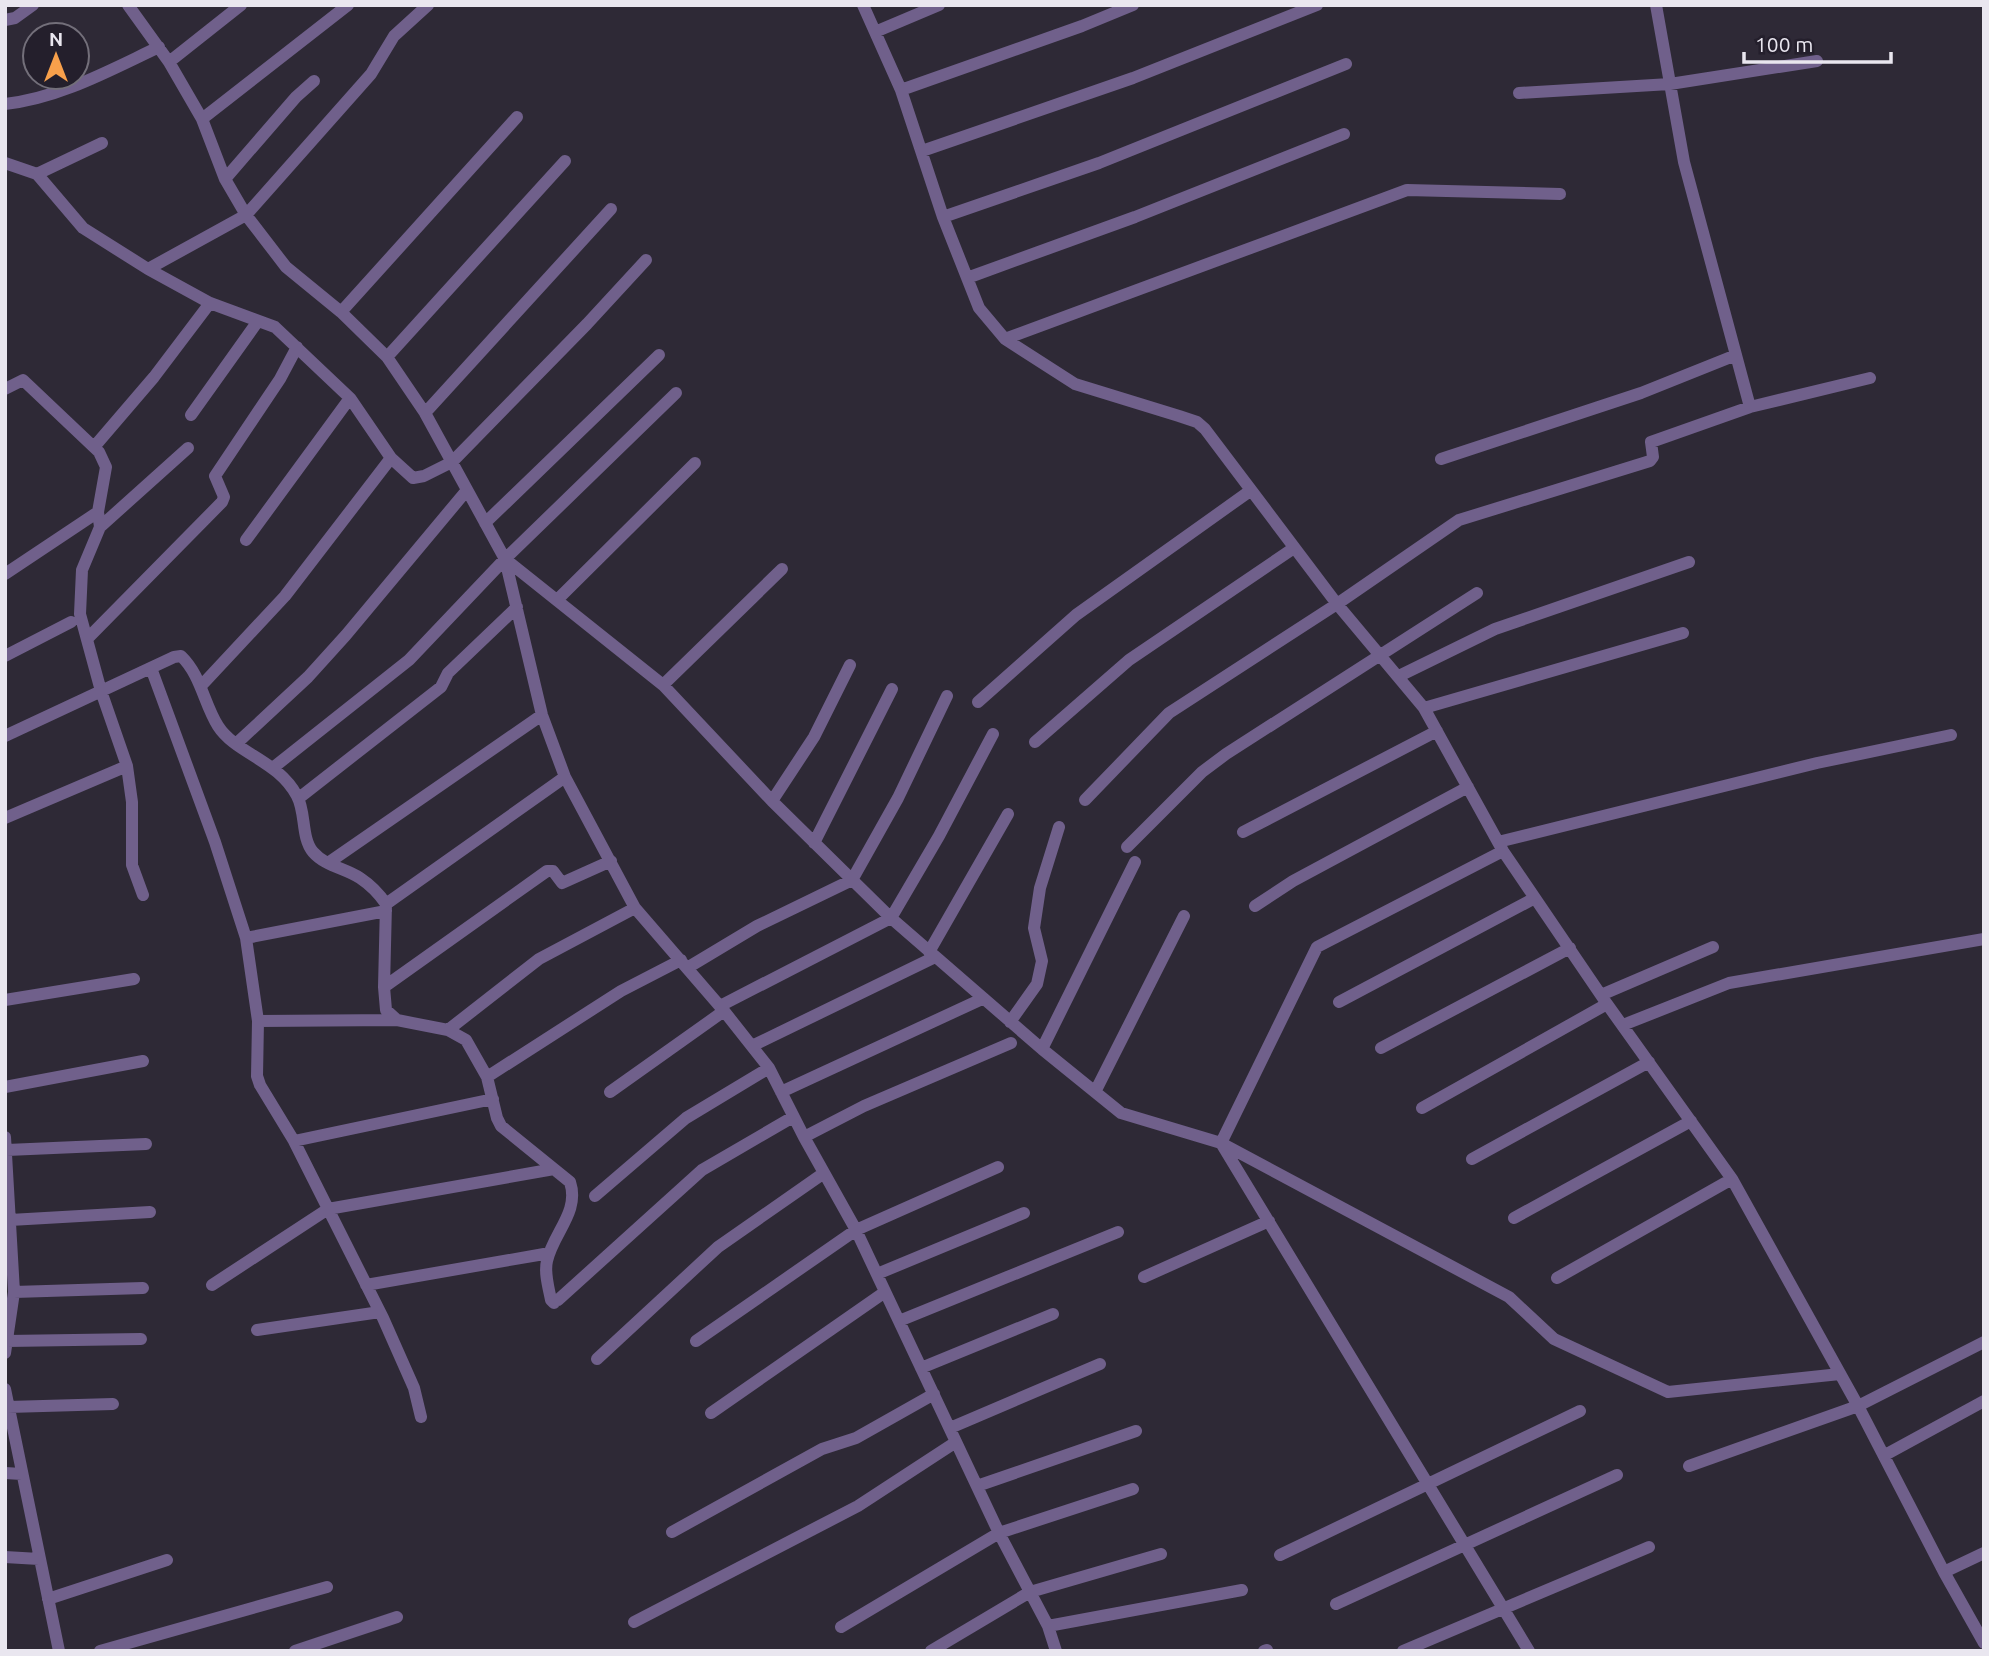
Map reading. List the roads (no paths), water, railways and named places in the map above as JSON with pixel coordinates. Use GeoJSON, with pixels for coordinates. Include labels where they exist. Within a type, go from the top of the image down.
{"type":"FeatureCollection","features":[{"type":"Feature","properties":{"kind":"street"},"geometry":{"type":"LineString","coordinates":[[5,20],[15,18],[33,5]]}},
{"type":"Feature","properties":{"kind":"street"},"geometry":{"type":"LineString","coordinates":[[128,5],[169,62],[202,119],[225,179],[246,215],[286,267],[341,312],[387,357],[425,413],[505,559],[542,715],[565,776],[635,908],[722,1008],[769,1068],[856,1230],[999,1533],[1048,1626],[1056,1651]]}},
{"type":"Feature","properties":{"kind":"street"},"geometry":{"type":"LineString","coordinates":[[169,62],[241,5]]}},
{"type":"Feature","properties":{"kind":"street"},"geometry":{"type":"LineString","coordinates":[[202,119],[348,5]]}},
{"type":"Feature","properties":{"kind":"street"},"geometry":{"type":"LineString","coordinates":[[148,269],[246,215],[371,74],[394,36],[428,5]]}},
{"type":"Feature","properties":{"kind":"street"},"geometry":{"type":"LineString","coordinates":[[863,5],[901,90],[943,217],[979,308],[1005,339],[1075,384],[1196,422],[1205,429],[1337,604],[1424,708],[1501,846],[1535,898],[1732,1179],[1885,1455],[1944,1572],[1984,1643]]}},
{"type":"Feature","properties":{"kind":"street"},"geometry":{"type":"LineString","coordinates":[[875,32],[939,5]]}},
{"type":"Feature","properties":{"kind":"street"},"geometry":{"type":"LineString","coordinates":[[901,90],[1082,26],[1133,5]]}},
{"type":"Feature","properties":{"kind":"street"},"geometry":{"type":"LineString","coordinates":[[922,151],[1133,78],[1317,5]]}},
{"type":"Feature","properties":{"kind":"street"},"geometry":{"type":"LineString","coordinates":[[1656,5],[1684,162],[1750,407]]}},
{"type":"Feature","properties":{"kind":"street"},"geometry":{"type":"LineString","coordinates":[[5,104],[77,86],[159,47]]}},
{"type":"Feature","properties":{"kind":"street"},"geometry":{"type":"LineString","coordinates":[[1519,93],[1670,84],[1817,61]]}},
{"type":"Feature","properties":{"kind":"street"},"geometry":{"type":"LineString","coordinates":[[943,217],[1099,163],[1346,64]]}},
{"type":"Feature","properties":{"kind":"street"},"geometry":{"type":"LineString","coordinates":[[225,179],[296,97],[314,81]]}},
{"type":"Feature","properties":{"kind":"street"},"geometry":{"type":"LineString","coordinates":[[341,312],[517,117]]}},
{"type":"Feature","properties":{"kind":"street"},"geometry":{"type":"LineString","coordinates":[[967,278],[1135,217],[1344,134]]}},
{"type":"Feature","properties":{"kind":"street"},"geometry":{"type":"LineString","coordinates":[[37,174],[102,143]]}},
{"type":"Feature","properties":{"kind":"street"},"geometry":{"type":"LineString","coordinates":[[387,357],[565,161]]}},
{"type":"Feature","properties":{"kind":"street"},"geometry":{"type":"LineString","coordinates":[[5,163],[37,174],[83,228],[148,269],[210,303],[275,327],[350,398],[391,458],[414,478],[452,462],[646,260]]}},
{"type":"Feature","properties":{"kind":"street"},"geometry":{"type":"LineString","coordinates":[[1005,339],[1407,190],[1560,194]]}},
{"type":"Feature","properties":{"kind":"street"},"geometry":{"type":"LineString","coordinates":[[425,413],[611,209]]}},
{"type":"Feature","properties":{"kind":"street"},"geometry":{"type":"LineString","coordinates":[[94,447],[154,377],[210,303]]}},
{"type":"Feature","properties":{"kind":"street"},"geometry":{"type":"LineString","coordinates":[[191,415],[258,321]]}},
{"type":"Feature","properties":{"kind":"street"},"geometry":{"type":"LineString","coordinates":[[87,639],[224,500],[215,476],[280,379],[297,347]]}},
{"type":"Feature","properties":{"kind":"street"},"geometry":{"type":"LineString","coordinates":[[485,523],[659,355]]}},
{"type":"Feature","properties":{"kind":"street"},"geometry":{"type":"LineString","coordinates":[[1441,459],[1641,393],[1736,355]]}},
{"type":"Feature","properties":{"kind":"street"},"geometry":{"type":"LineString","coordinates":[[1085,800],[1169,713],[1337,604],[1459,520],[1650,461],[1653,457],[1651,442],[1750,407],[1870,378]]}},
{"type":"Feature","properties":{"kind":"street"},"geometry":{"type":"LineString","coordinates":[[5,389],[23,380],[99,452],[106,467],[98,512],[100,527]]}},
{"type":"Feature","properties":{"kind":"street"},"geometry":{"type":"LineString","coordinates":[[274,767],[409,660],[505,559],[676,393]]}},
{"type":"Feature","properties":{"kind":"street"},"geometry":{"type":"LineString","coordinates":[[246,540],[350,398]]}},
{"type":"Feature","properties":{"kind":"street"},"geometry":{"type":"LineString","coordinates":[[143,895],[132,865],[132,802],[127,766],[101,691],[80,614],[82,570],[100,527],[188,448]]}},
{"type":"Feature","properties":{"kind":"street"},"geometry":{"type":"LineString","coordinates":[[201,686],[285,596],[391,458]]}},
{"type":"Feature","properties":{"kind":"street"},"geometry":{"type":"LineString","coordinates":[[557,600],[695,463]]}},
{"type":"Feature","properties":{"kind":"street"},"geometry":{"type":"LineString","coordinates":[[237,743],[308,677],[467,490]]}},
{"type":"Feature","properties":{"kind":"street"},"geometry":{"type":"LineString","coordinates":[[978,702],[1076,615],[1250,491]]}},
{"type":"Feature","properties":{"kind":"street"},"geometry":{"type":"LineString","coordinates":[[5,573],[98,512]]}},
{"type":"Feature","properties":{"kind":"street"},"geometry":{"type":"LineString","coordinates":[[1035,742],[1129,660],[1294,548]]}},
{"type":"Feature","properties":{"kind":"street"},"geometry":{"type":"LineString","coordinates":[[505,559],[663,684],[772,801],[891,918],[982,999],[1121,1112],[1221,1143],[1509,1297],[1554,1339],[1668,1392],[1840,1374]]}},
{"type":"Feature","properties":{"kind":"street"},"geometry":{"type":"LineString","coordinates":[[1399,676],[1495,629],[1689,562]]}},
{"type":"Feature","properties":{"kind":"street"},"geometry":{"type":"LineString","coordinates":[[663,684],[782,569]]}},
{"type":"Feature","properties":{"kind":"street"},"geometry":{"type":"LineString","coordinates":[[1127,847],[1202,772],[1226,754],[1477,593]]}},
{"type":"Feature","properties":{"kind":"street"},"geometry":{"type":"LineString","coordinates":[[299,798],[441,687],[448,673],[517,607]]}},
{"type":"Feature","properties":{"kind":"street"},"geometry":{"type":"LineString","coordinates":[[5,656],[71,622]]}},
{"type":"Feature","properties":{"kind":"street"},"geometry":{"type":"LineString","coordinates":[[1424,708],[1683,633]]}},
{"type":"Feature","properties":{"kind":"street"},"geometry":{"type":"LineString","coordinates":[[5,736],[181,656],[190,665],[218,726],[229,738],[274,767],[299,798],[310,848],[328,863],[359,878],[386,907],[386,1010],[397,1020]]}},
{"type":"Feature","properties":{"kind":"street"},"geometry":{"type":"LineString","coordinates":[[772,801],[814,737],[850,665]]}},
{"type":"Feature","properties":{"kind":"street"},"geometry":{"type":"LineString","coordinates":[[150,668],[215,842],[246,938],[258,1021],[257,1076],[260,1085],[294,1141],[380,1312],[414,1388],[421,1417]]}},
{"type":"Feature","properties":{"kind":"street"},"geometry":{"type":"LineString","coordinates":[[814,843],[892,689]]}},
{"type":"Feature","properties":{"kind":"street"},"geometry":{"type":"LineString","coordinates":[[487,1077],[621,991],[684,964],[852,880],[898,798],[947,696]]}},
{"type":"Feature","properties":{"kind":"street"},"geometry":{"type":"LineString","coordinates":[[328,863],[542,715]]}},
{"type":"Feature","properties":{"kind":"street"},"geometry":{"type":"LineString","coordinates":[[1243,832],[1437,731]]}},
{"type":"Feature","properties":{"kind":"street"},"geometry":{"type":"LineString","coordinates":[[610,1092],[722,1008],[891,918],[939,836],[993,734]]}},
{"type":"Feature","properties":{"kind":"street"},"geometry":{"type":"LineString","coordinates":[[1221,1143],[1317,947],[1501,846],[1817,763],[1951,735]]}},
{"type":"Feature","properties":{"kind":"street"},"geometry":{"type":"LineString","coordinates":[[5,818],[127,766]]}},
{"type":"Feature","properties":{"kind":"street"},"geometry":{"type":"LineString","coordinates":[[246,938],[386,907],[565,776]]}},
{"type":"Feature","properties":{"kind":"street"},"geometry":{"type":"LineString","coordinates":[[1255,906],[1293,881],[1468,787]]}},
{"type":"Feature","properties":{"kind":"street"},"geometry":{"type":"LineString","coordinates":[[752,1046],[932,954],[1009,814]]}},
{"type":"Feature","properties":{"kind":"street"},"geometry":{"type":"LineString","coordinates":[[1010,1022],[1037,984],[1042,961],[1034,928],[1040,888],[1059,827]]}},
{"type":"Feature","properties":{"kind":"street"},"geometry":{"type":"LineString","coordinates":[[384,987],[547,871],[552,871],[562,883],[611,861]]}},
{"type":"Feature","properties":{"kind":"street"},"geometry":{"type":"LineString","coordinates":[[1042,1049],[1135,862]]}},
{"type":"Feature","properties":{"kind":"street"},"geometry":{"type":"LineString","coordinates":[[1339,1002],[1535,898]]}},
{"type":"Feature","properties":{"kind":"street"},"geometry":{"type":"LineString","coordinates":[[448,1030],[539,960],[635,908]]}},
{"type":"Feature","properties":{"kind":"street"},"geometry":{"type":"LineString","coordinates":[[1095,1092],[1184,916]]}},
{"type":"Feature","properties":{"kind":"street"},"geometry":{"type":"LineString","coordinates":[[1623,1025],[1730,983],[1984,939]]}},
{"type":"Feature","properties":{"kind":"street"},"geometry":{"type":"LineString","coordinates":[[1422,1108],[1604,999],[1713,947]]}},
{"type":"Feature","properties":{"kind":"street"},"geometry":{"type":"LineString","coordinates":[[1381,1048],[1570,948]]}},
{"type":"Feature","properties":{"kind":"street"},"geometry":{"type":"LineString","coordinates":[[5,1000],[134,979]]}},
{"type":"Feature","properties":{"kind":"street"},"geometry":{"type":"LineString","coordinates":[[781,1092],[982,999]]}},
{"type":"Feature","properties":{"kind":"street"},"geometry":{"type":"LineString","coordinates":[[258,1021],[397,1020],[448,1030],[466,1040],[487,1077],[501,1126],[570,1182],[574,1194],[572,1208],[545,1265],[551,1300],[556,1302],[702,1170],[793,1117]]}},
{"type":"Feature","properties":{"kind":"street"},"geometry":{"type":"LineString","coordinates":[[804,1137],[864,1106],[1010,1043]]}},
{"type":"Feature","properties":{"kind":"street"},"geometry":{"type":"LineString","coordinates":[[5,1087],[143,1061]]}},
{"type":"Feature","properties":{"kind":"street"},"geometry":{"type":"LineString","coordinates":[[1472,1159],[1649,1062]]}},
{"type":"Feature","properties":{"kind":"street"},"geometry":{"type":"LineString","coordinates":[[595,1196],[686,1118],[769,1068]]}},
{"type":"Feature","properties":{"kind":"street"},"geometry":{"type":"LineString","coordinates":[[294,1141],[493,1099]]}},
{"type":"Feature","properties":{"kind":"street"},"geometry":{"type":"LineString","coordinates":[[1514,1218],[1691,1121]]}},
{"type":"Feature","properties":{"kind":"street"},"geometry":{"type":"LineString","coordinates":[[1221,1143],[1530,1651]]}},
{"type":"Feature","properties":{"kind":"street"},"geometry":{"type":"LineString","coordinates":[[141,1339],[6,1347],[13,1292],[6,1152],[146,1144]]}},
{"type":"Feature","properties":{"kind":"street"},"geometry":{"type":"LineString","coordinates":[[696,1341],[856,1230],[998,1167]]}},
{"type":"Feature","properties":{"kind":"street"},"geometry":{"type":"LineString","coordinates":[[212,1284],[328,1209],[554,1169]]}},
{"type":"Feature","properties":{"kind":"street"},"geometry":{"type":"LineString","coordinates":[[597,1359],[718,1247],[824,1173]]}},
{"type":"Feature","properties":{"kind":"street"},"geometry":{"type":"LineString","coordinates":[[1557,1278],[1732,1179]]}},
{"type":"Feature","properties":{"kind":"street"},"geometry":{"type":"LineString","coordinates":[[9,1228],[150,1212]]}},
{"type":"Feature","properties":{"kind":"street"},"geometry":{"type":"LineString","coordinates":[[877,1274],[1024,1213]]}},
{"type":"Feature","properties":{"kind":"street"},"geometry":{"type":"LineString","coordinates":[[1144,1277],[1269,1221]]}},
{"type":"Feature","properties":{"kind":"street"},"geometry":{"type":"LineString","coordinates":[[899,1321],[1118,1232]]}},
{"type":"Feature","properties":{"kind":"street"},"geometry":{"type":"LineString","coordinates":[[366,1284],[544,1254]]}},
{"type":"Feature","properties":{"kind":"street"},"geometry":{"type":"LineString","coordinates":[[13,1292],[143,1288]]}},
{"type":"Feature","properties":{"kind":"street"},"geometry":{"type":"LineString","coordinates":[[710,1413],[886,1292]]}},
{"type":"Feature","properties":{"kind":"street"},"geometry":{"type":"LineString","coordinates":[[257,1330],[380,1312]]}},
{"type":"Feature","properties":{"kind":"street"},"geometry":{"type":"LineString","coordinates":[[921,1367],[1053,1314]]}},
{"type":"Feature","properties":{"kind":"street"},"geometry":{"type":"LineString","coordinates":[[1689,1466],[1858,1406],[1984,1342]]}},
{"type":"Feature","properties":{"kind":"street"},"geometry":{"type":"LineString","coordinates":[[950,1428],[1100,1364]]}},
{"type":"Feature","properties":{"kind":"street"},"geometry":{"type":"LineString","coordinates":[[5,1389],[59,1651]]}},
{"type":"Feature","properties":{"kind":"street"},"geometry":{"type":"LineString","coordinates":[[672,1532],[822,1449],[856,1438],[934,1394]]}},
{"type":"Feature","properties":{"kind":"street"},"geometry":{"type":"LineString","coordinates":[[1885,1455],[1984,1401]]}},
{"type":"Feature","properties":{"kind":"street"},"geometry":{"type":"LineString","coordinates":[[8,1407],[113,1404]]}},
{"type":"Feature","properties":{"kind":"street"},"geometry":{"type":"LineString","coordinates":[[1280,1555],[1580,1411]]}},
{"type":"Feature","properties":{"kind":"street"},"geometry":{"type":"LineString","coordinates":[[977,1486],[1136,1431]]}},
{"type":"Feature","properties":{"kind":"street"},"geometry":{"type":"LineString","coordinates":[[634,1622],[858,1506],[956,1441]]}},
{"type":"Feature","properties":{"kind":"street"},"geometry":{"type":"LineString","coordinates":[[5,1473],[22,1474]]}},
{"type":"Feature","properties":{"kind":"street"},"geometry":{"type":"LineString","coordinates":[[1336,1604],[1617,1475]]}},
{"type":"Feature","properties":{"kind":"street"},"geometry":{"type":"LineString","coordinates":[[841,1627],[999,1533],[1133,1489]]}},
{"type":"Feature","properties":{"kind":"street"},"geometry":{"type":"LineString","coordinates":[[1403,1651],[1649,1546]]}},
{"type":"Feature","properties":{"kind":"street"},"geometry":{"type":"LineString","coordinates":[[1944,1572],[1984,1553]]}},
{"type":"Feature","properties":{"kind":"street"},"geometry":{"type":"LineString","coordinates":[[931,1651],[1030,1592],[1161,1554]]}},
{"type":"Feature","properties":{"kind":"street"},"geometry":{"type":"LineString","coordinates":[[5,1557],[39,1559]]}},
{"type":"Feature","properties":{"kind":"street"},"geometry":{"type":"LineString","coordinates":[[48,1599],[167,1560]]}},
{"type":"Feature","properties":{"kind":"street"},"geometry":{"type":"LineString","coordinates":[[100,1651],[327,1587]]}},
{"type":"Feature","properties":{"kind":"street"},"geometry":{"type":"LineString","coordinates":[[1048,1626],[1242,1590]]}},
{"type":"Feature","properties":{"kind":"street"},"geometry":{"type":"LineString","coordinates":[[295,1651],[397,1617]]}}]}
